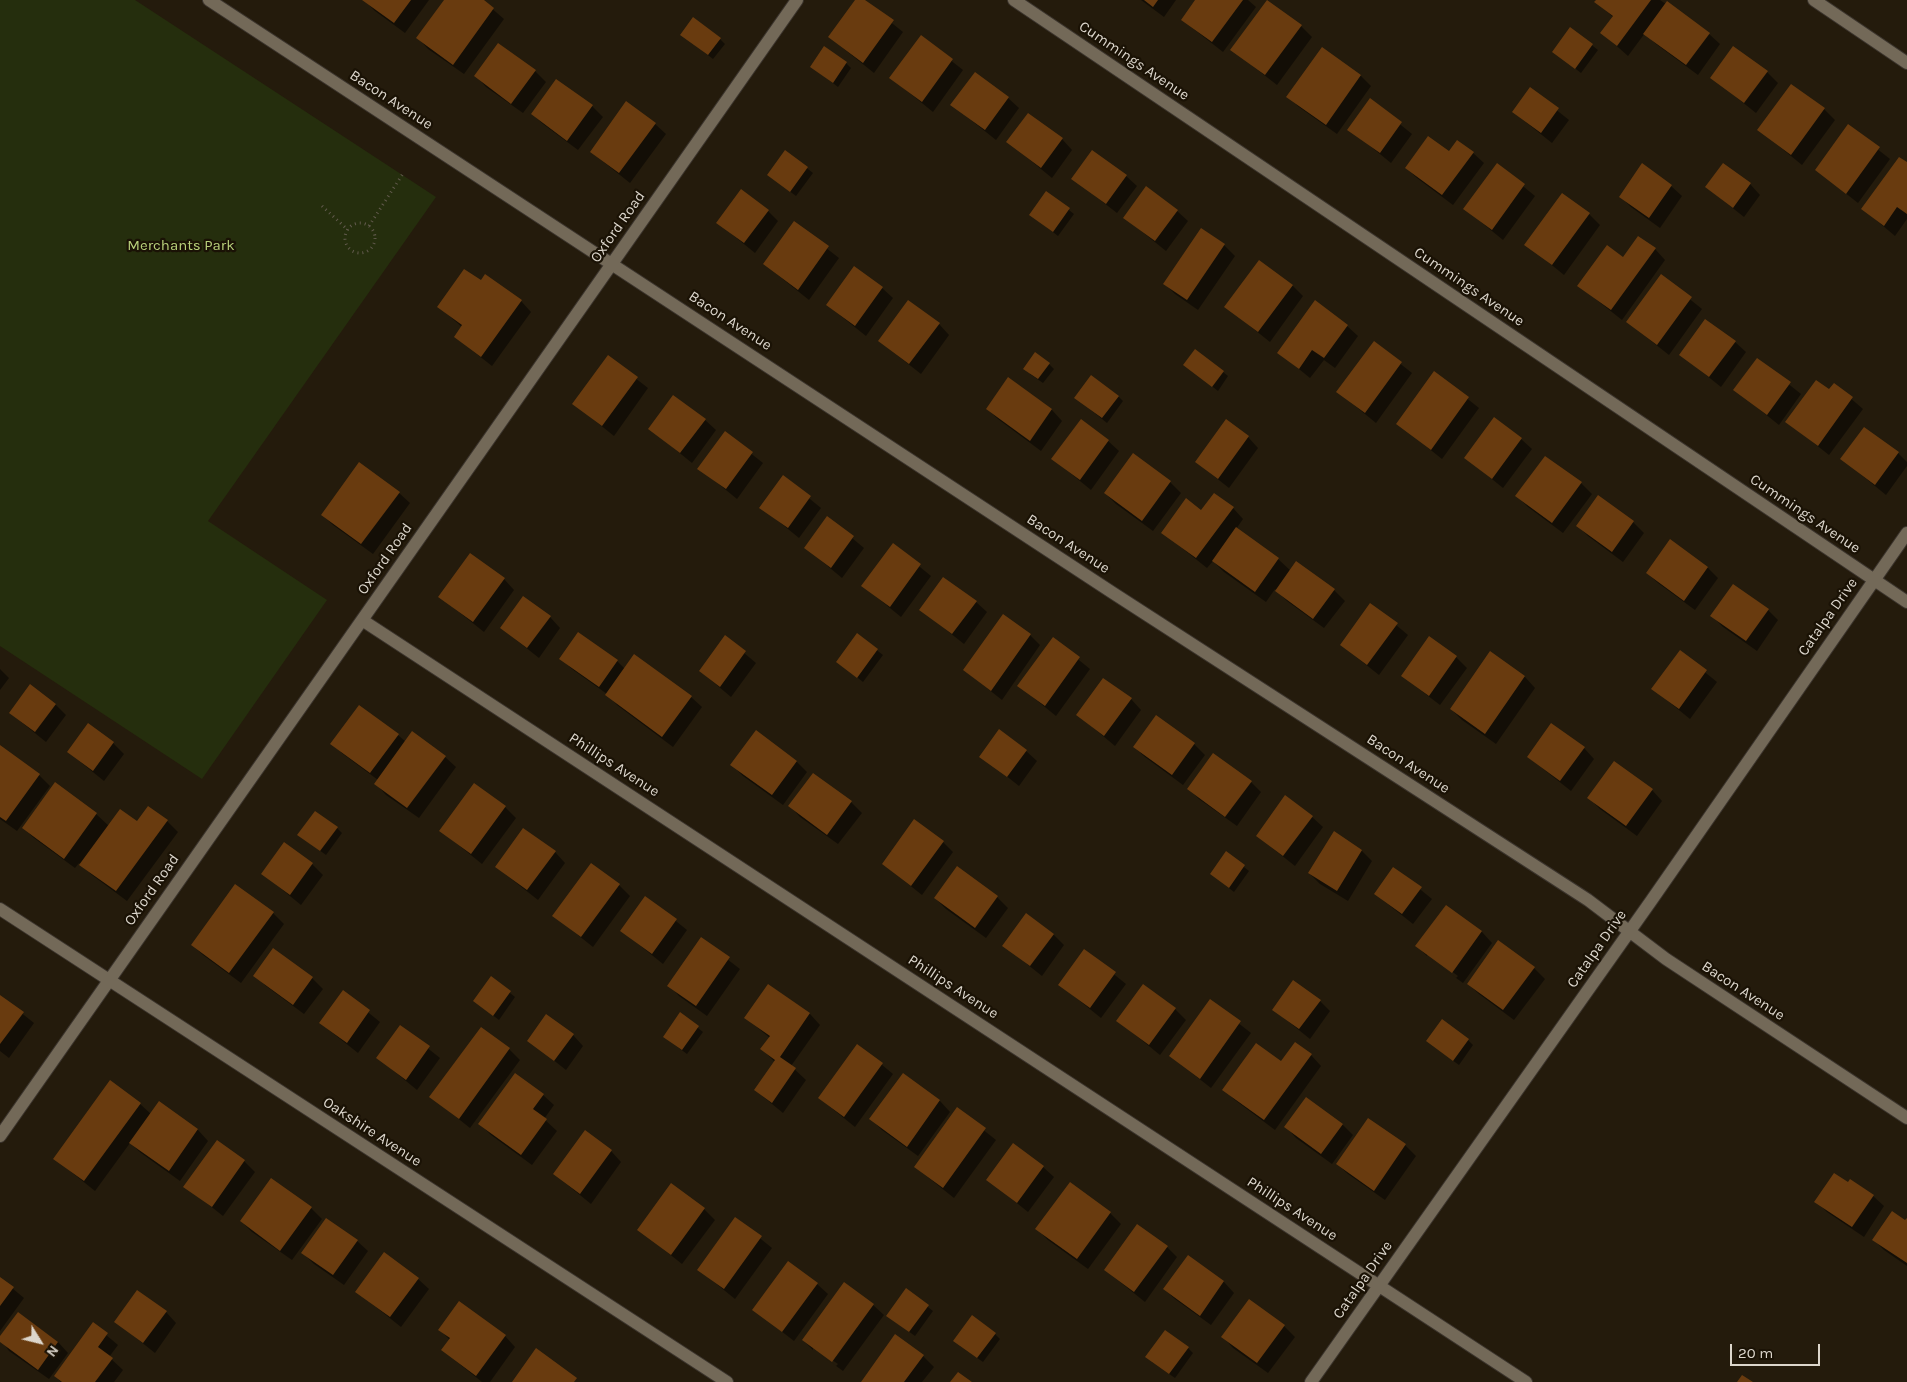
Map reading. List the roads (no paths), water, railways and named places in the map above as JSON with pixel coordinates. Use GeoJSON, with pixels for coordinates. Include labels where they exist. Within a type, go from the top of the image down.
{"type":"FeatureCollection","features":[{"type":"Feature","properties":{"kind":"street","name":"Bacon Avenue"},"geometry":{"type":"LineString","coordinates":[[209,0],[1113,593],[1588,900],[1666,959],[1907,1118]]}},
{"type":"Feature","properties":{"kind":"street","name":"Oxford Road"},"geometry":{"type":"LineString","coordinates":[[0,1136],[797,0]]}},
{"type":"Feature","properties":{"kind":"street","name":"Cummings Avenue"},"geometry":{"type":"LineString","coordinates":[[1014,0],[1907,602]]}},
{"type":"Feature","properties":{"kind":"street"},"geometry":{"type":"LineString","coordinates":[[1814,0],[1907,63]]}},
{"type":"Feature","properties":{"kind":"street","name":"Catalpa Drive"},"geometry":{"type":"LineString","coordinates":[[1311,1382],[1630,932],[1907,533]]}},
{"type":"Feature","properties":{"kind":"street","name":"Phillips Avenue"},"geometry":{"type":"LineString","coordinates":[[362,620],[1526,1382]]}},
{"type":"Feature","properties":{"kind":"street","name":"Oakshire Avenue"},"geometry":{"type":"LineString","coordinates":[[0,909],[727,1382]]}},
{"type":"Feature","properties":{"kind":"park label","name":"Merchants Park"},"geometry":{"type":"Point","coordinates":[181,246]}}]}
